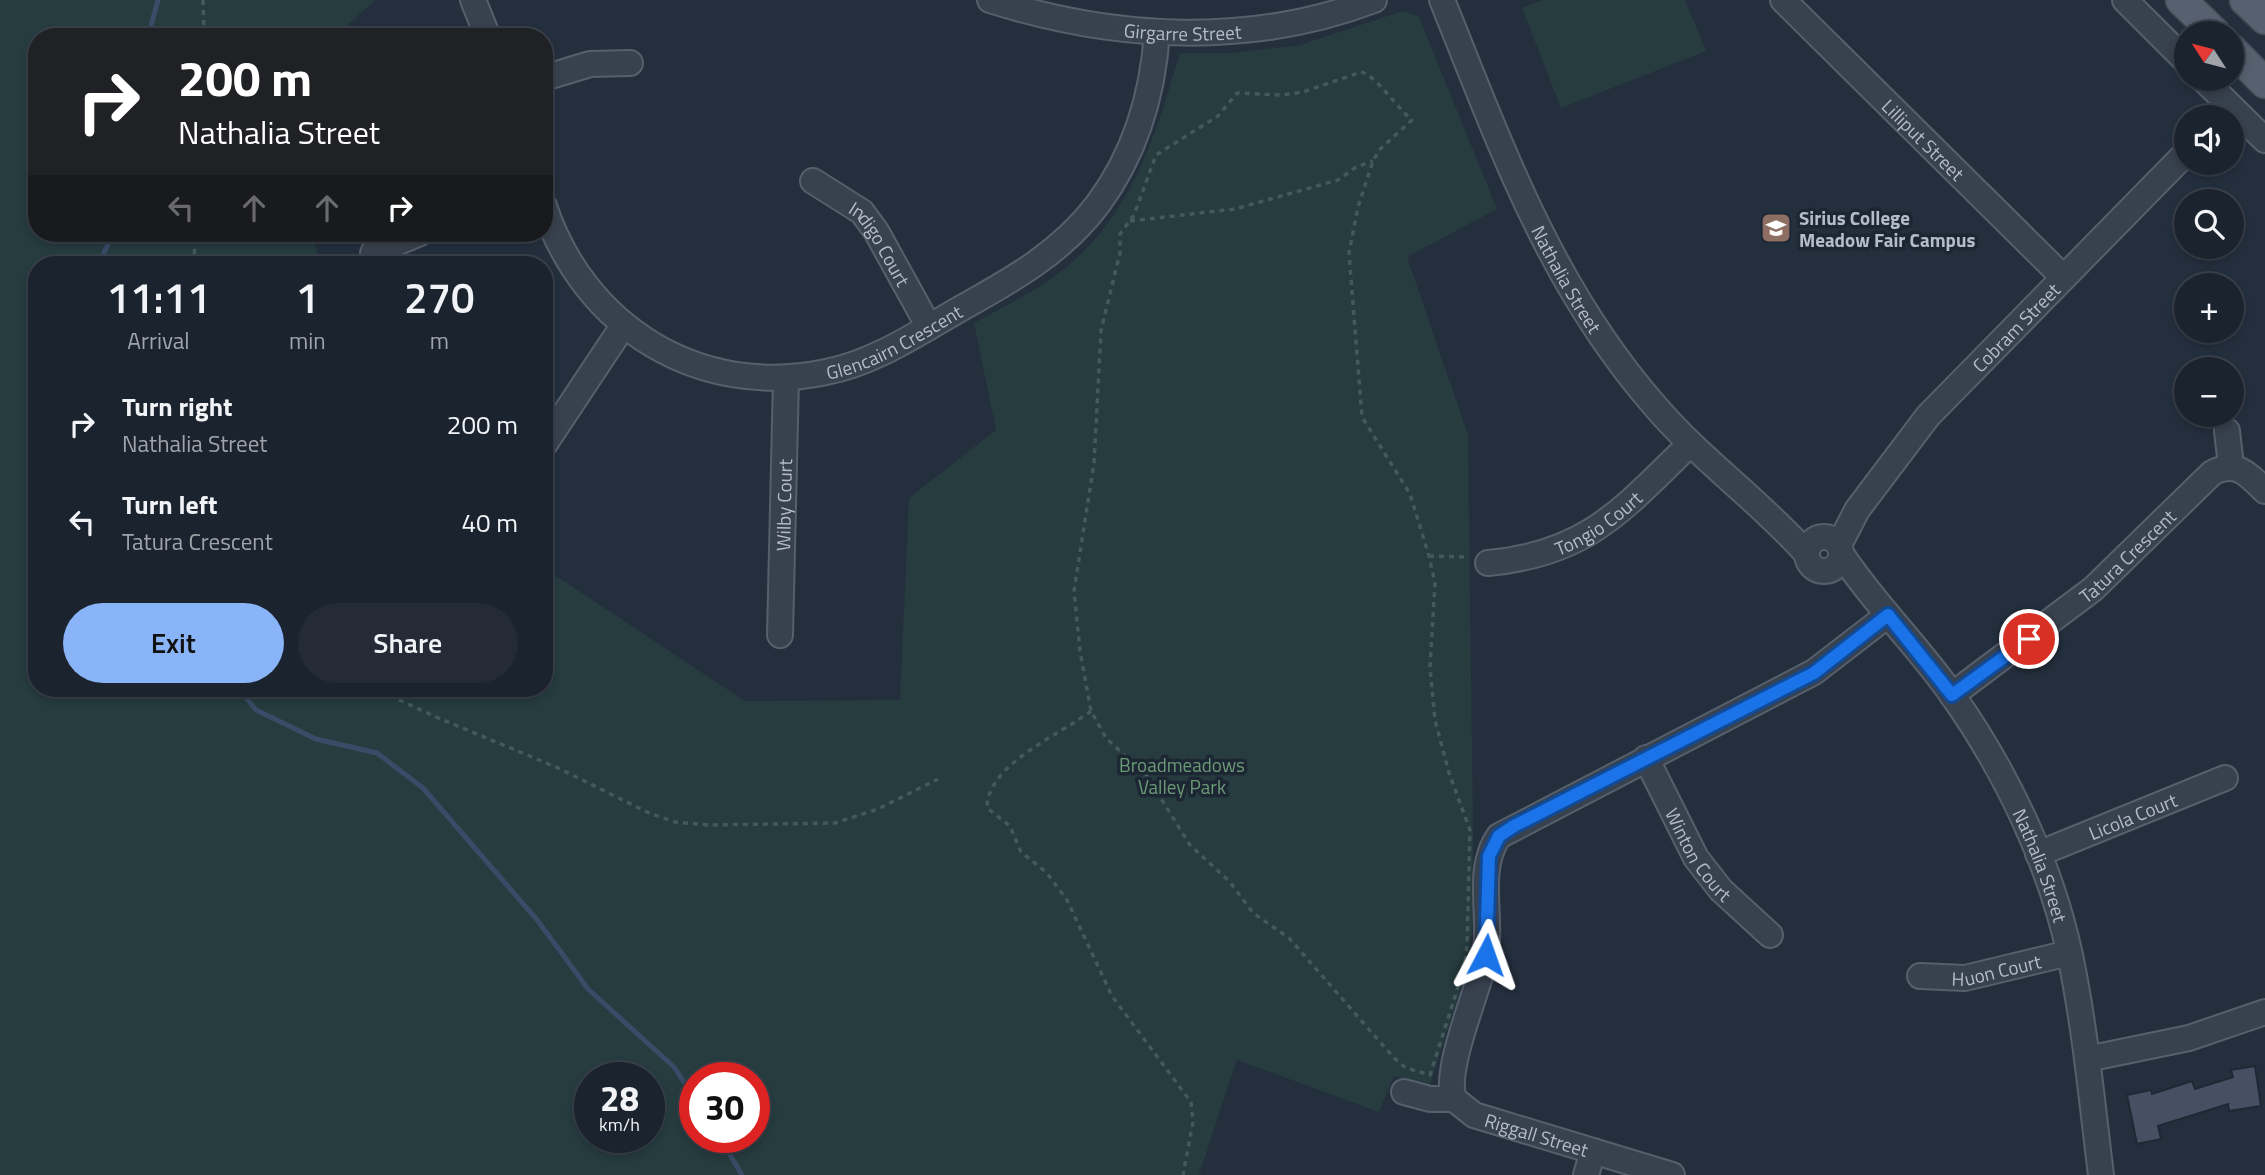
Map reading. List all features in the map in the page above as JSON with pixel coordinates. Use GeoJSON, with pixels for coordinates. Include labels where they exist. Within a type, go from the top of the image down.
{"type":"FeatureCollection","features":[{"type":"Feature","properties":{"kind":"main road"},"geometry":{"type":"LineString","coordinates":[[2181,0],[2203,21]]}},
{"type":"Feature","properties":{"kind":"main road"},"geometry":{"type":"LineString","coordinates":[[2245,0],[2265,19]]}},
{"type":"Feature","properties":{"kind":"main road"},"geometry":{"type":"LineString","coordinates":[[2244,62],[2265,83]]}},
{"type":"Feature","properties":{"kind":"street"},"geometry":{"type":"LineString","coordinates":[[473,0],[484,28]]}},
{"type":"Feature","properties":{"kind":"street","name":"Girgarre Street"},"geometry":{"type":"LineString","coordinates":[[1001,2],[1086,23],[1157,32],[1256,30],[1299,23],[1339,6],[1374,0]]}},
{"type":"Feature","properties":{"kind":"street","name":"Nathalia Street"},"geometry":{"type":"LineString","coordinates":[[1442,0],[1517,185],[1562,277],[1624,368],[1689,445],[1764,512],[1827,550],[1881,607],[1952,695],[2005,781],[2038,854],[2069,953],[2087,1059],[2101,1175]]}},
{"type":"Feature","properties":{"kind":"street","name":"Lilliput Street"},"geometry":{"type":"LineString","coordinates":[[1783,0],[2063,277]]}},
{"type":"Feature","properties":{"kind":"street"},"geometry":{"type":"LineString","coordinates":[[2125,0],[2174,49]]}},
{"type":"Feature","properties":{"kind":"street","name":"Glencairn Crescent"},"geometry":{"type":"LineString","coordinates":[[553,227],[581,281],[624,326],[662,350],[698,365],[750,377],[786,378],[828,372],[854,364],[929,327],[1033,267],[1058,248],[1098,204],[1137,135],[1155,59],[1157,32]]}},
{"type":"Feature","properties":{"kind":"street"},"geometry":{"type":"LineString","coordinates":[[553,75],[590,64],[630,63]]}},
{"type":"Feature","properties":{"kind":"street"},"geometry":{"type":"LineString","coordinates":[[2244,125],[2265,140]]}},
{"type":"Feature","properties":{"kind":"street","name":"Cobram Street"},"geometry":{"type":"LineString","coordinates":[[1827,550],[1928,416],[2174,165]]}},
{"type":"Feature","properties":{"kind":"street","name":"Indigo Court"},"geometry":{"type":"LineString","coordinates":[[813,181],[862,212],[876,230],[929,327]]}},
{"type":"Feature","properties":{"kind":"street"},"geometry":{"type":"LineString","coordinates":[[373,253],[399,242]]}},
{"type":"Feature","properties":{"kind":"street"},"geometry":{"type":"LineString","coordinates":[[553,432],[624,326]]}},
{"type":"Feature","properties":{"kind":"street","name":"Wilby Court"},"geometry":{"type":"LineString","coordinates":[[780,635],[786,378]]}},
{"type":"Feature","properties":{"kind":"street"},"geometry":{"type":"LineString","coordinates":[[2227,430],[2231,466],[2243,471],[2265,491]]}},
{"type":"Feature","properties":{"kind":"street","name":"Tongio Court"},"geometry":{"type":"LineString","coordinates":[[1478,560],[1532,558],[1598,529],[1689,445]]}},
{"type":"Feature","properties":{"kind":"street","name":"Tatura Crescent"},"geometry":{"type":"LineString","coordinates":[[1952,695],[2085,597],[2202,480],[2223,467],[2231,466]]}},
{"type":"Feature","properties":{"kind":"street"},"geometry":{"type":"LineString","coordinates":[[1454,1099],[1451,1090],[1453,1068],[1486,955],[1492,847],[1499,836],[1814,673],[1881,607]]}},
{"type":"Feature","properties":{"kind":"street","name":"Winton Court"},"geometry":{"type":"LineString","coordinates":[[1646,758],[1696,858],[1721,890],[1770,935]]}},
{"type":"Feature","properties":{"kind":"street","name":"Licola Court"},"geometry":{"type":"LineString","coordinates":[[2038,854],[2225,778]]}},
{"type":"Feature","properties":{"kind":"street","name":"Huon Court"},"geometry":{"type":"LineString","coordinates":[[1920,976],[1965,978],[2069,953]]}},
{"type":"Feature","properties":{"kind":"street"},"geometry":{"type":"LineString","coordinates":[[2087,1059],[2189,1038],[2265,1012]]}},
{"type":"Feature","properties":{"kind":"street","name":"Riggall Street"},"geometry":{"type":"LineString","coordinates":[[1404,1091],[1430,1099],[1454,1099],[1475,1115],[1672,1175]]}},
{"type":"Feature","properties":{"kind":"street"},"geometry":{"type":"LineString","coordinates":[[1586,1175],[1593,1151]]}},
{"type":"Feature","properties":{"kind":"path"},"geometry":{"type":"LineString","coordinates":[[203,0],[204,28]]}},
{"type":"Feature","properties":{"kind":"path"},"geometry":{"type":"LineString","coordinates":[[1355,72],[1371,75],[1391,101],[1412,120],[1379,150],[1358,207],[1349,253],[1362,417],[1410,494],[1429,556],[1435,583],[1430,667],[1435,720],[1449,774],[1470,830],[1464,968],[1430,1075],[1406,1068],[1394,1058],[1289,939],[1253,913],[1230,882],[1190,845],[1147,776],[1106,737],[1091,711],[1080,651],[1074,591],[1094,463],[1101,330],[1120,253],[1120,234],[1130,221],[1156,155],[1219,116],[1234,96],[1242,91],[1281,95],[1329,84],[1355,72]]}},
{"type":"Feature","properties":{"kind":"path"},"geometry":{"type":"LineString","coordinates":[[1130,221],[1235,209],[1338,180],[1356,167],[1374,161]]}},
{"type":"Feature","properties":{"kind":"path"},"geometry":{"type":"LineString","coordinates":[[1429,556],[1478,560]]}},
{"type":"Feature","properties":{"kind":"path"},"geometry":{"type":"LineString","coordinates":[[394,697],[556,767],[649,813],[675,822],[709,825],[835,822],[878,809],[938,779]]}},
{"type":"Feature","properties":{"kind":"path"},"geometry":{"type":"LineString","coordinates":[[1091,711],[1013,761],[994,782],[988,807],[1010,827],[1021,852],[1046,872],[1067,900],[1112,996],[1191,1102],[1195,1112],[1183,1175]]}},
{"type":"Feature","properties":{"kind":"green space","name":"Broadmeadows Valley Park"},"geometry":{"type":"Polygon","coordinates":[[[0,0],[376,0],[348,24],[347,28],[28,28],[28,242],[316,242],[319,256],[28,256],[28,697],[553,697],[553,574],[745,701],[900,700],[909,498],[996,430],[974,323],[1059,273],[1092,242],[1111,219],[1127,193],[1152,140],[1180,53],[1231,53],[1300,45],[1403,11],[1419,17],[1497,209],[1407,257],[1468,435],[1474,910],[1469,962],[1430,1085],[1394,1076],[1379,1112],[1237,1060],[1199,1175],[0,1175],[0,0]]]}},
{"type":"Feature","properties":{"kind":"green space"},"geometry":{"type":"Polygon","coordinates":[[[1543,0],[1685,0],[1706,51],[1561,108],[1522,8],[1543,0]]]}},
{"type":"Feature","properties":{"kind":"building"},"geometry":{"type":"Polygon","coordinates":[[[2255,1066],[2261,1106],[2229,1111],[2228,1104],[2158,1126],[2161,1139],[2137,1144],[2127,1095],[2151,1090],[2152,1094],[2192,1081],[2195,1089],[2233,1077],[2231,1070],[2255,1066]]]}},
{"type":"Feature","properties":{"kind":"waterway"},"geometry":{"type":"LineString","coordinates":[[150,28],[158,0]]}},
{"type":"Feature","properties":{"kind":"waterway"},"geometry":{"type":"LineString","coordinates":[[103,256],[109,242]]}},
{"type":"Feature","properties":{"kind":"waterway"},"geometry":{"type":"LineString","coordinates":[[245,697],[256,710],[316,739],[377,753],[423,788],[538,921],[588,989],[674,1067],[679,1075]]}},
{"type":"Feature","properties":{"kind":"waterway"},"geometry":{"type":"LineString","coordinates":[[729,1153],[742,1175]]}},
{"type":"Feature","properties":{"kind":"place","name":"Sirius College Meadow Fair Campus"},"geometry":{"type":"Point","coordinates":[1776,228]}},
{"type":"Feature","properties":{"kind":"route"},"geometry":{"type":"LineString","coordinates":[[1486,955],[1489,856],[1499,836],[1514,826],[1814,673],[1888,615],[1952,695],[2029,639]]}}]}
